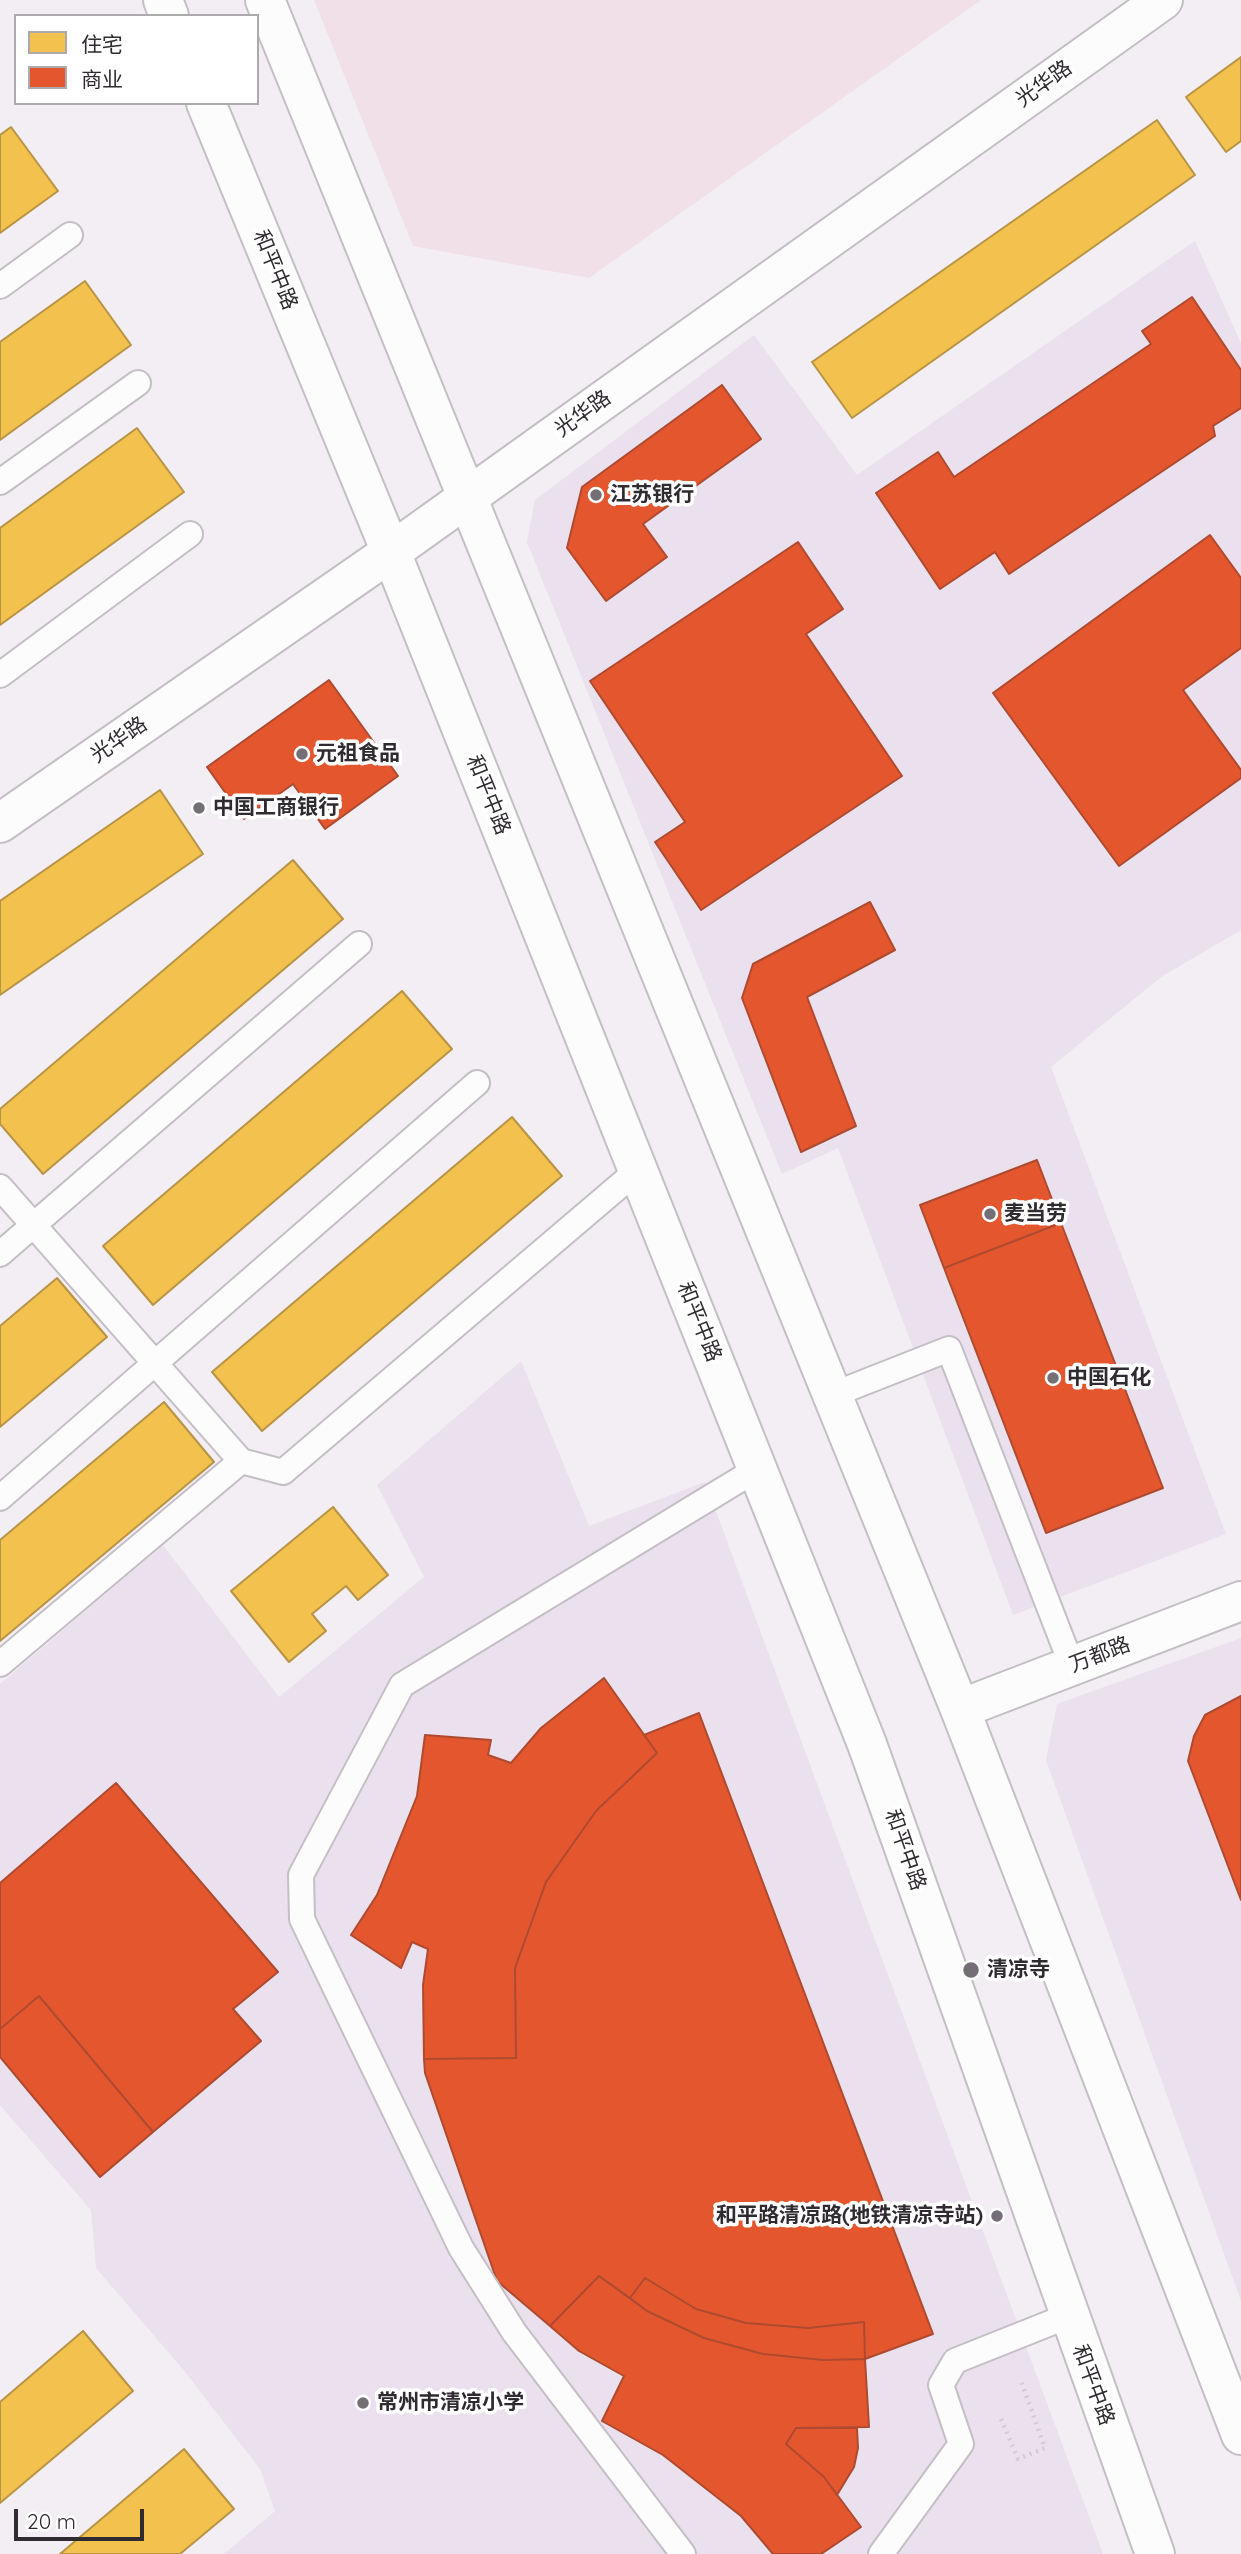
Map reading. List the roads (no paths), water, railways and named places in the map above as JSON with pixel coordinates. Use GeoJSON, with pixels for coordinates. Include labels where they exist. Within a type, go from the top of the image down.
{"type":"FeatureCollection","features":[{"type":"Feature","properties":{"kind":"main road"},"geometry":{"type":"LineString","coordinates":[[265,0],[960,1709],[1241,2435]]}},
{"type":"Feature","properties":{"kind":"main road","name":"光华路"},"geometry":{"type":"LineString","coordinates":[[0,823],[391,552],[1163,0]]}},
{"type":"Feature","properties":{"kind":"main road","name":"和平中路"},"geometry":{"type":"LineString","coordinates":[[207,105],[391,552],[867,1744],[1068,2316],[1155,2554]]}},
{"type":"Feature","properties":{"kind":"main road","name":"万都路"},"geometry":{"type":"LineString","coordinates":[[960,1709],[1241,1601]]}},
{"type":"Feature","properties":{"kind":"lane"},"geometry":{"type":"LineString","coordinates":[[0,286],[69,235]]}},
{"type":"Feature","properties":{"kind":"lane"},"geometry":{"type":"LineString","coordinates":[[0,482],[138,383]]}},
{"type":"Feature","properties":{"kind":"lane"},"geometry":{"type":"LineString","coordinates":[[0,675],[190,534]]}},
{"type":"Feature","properties":{"kind":"lane"},"geometry":{"type":"LineString","coordinates":[[0,1254],[359,944]]}},
{"type":"Feature","properties":{"kind":"lane"},"geometry":{"type":"LineString","coordinates":[[0,1498],[477,1083]]}},
{"type":"Feature","properties":{"kind":"lane"},"geometry":{"type":"LineString","coordinates":[[0,1187],[241,1461],[283,1472],[638,1170]]}},
{"type":"Feature","properties":{"kind":"lane"},"geometry":{"type":"LineString","coordinates":[[832,1395],[949,1349],[1072,1666]]}},
{"type":"Feature","properties":{"kind":"lane"},"geometry":{"type":"LineString","coordinates":[[0,1664],[241,1461]]}},
{"type":"Feature","properties":{"kind":"lane"},"geometry":{"type":"LineString","coordinates":[[683,2554],[514,2332],[461,2248],[302,1919],[301,1875],[402,1685],[757,1469]]}},
{"type":"Feature","properties":{"kind":"lane"},"geometry":{"type":"LineString","coordinates":[[881,2554],[961,2444],[941,2385],[955,2361],[1068,2316]]}},
{"type":"Feature","properties":{"kind":"place","name":"江苏银行"},"geometry":{"type":"Point","coordinates":[596,495]}},
{"type":"Feature","properties":{"kind":"place","name":"元祖食品"},"geometry":{"type":"Point","coordinates":[302,754]}},
{"type":"Feature","properties":{"kind":"place","name":"中国工商银行"},"geometry":{"type":"Point","coordinates":[199,808]}},
{"type":"Feature","properties":{"kind":"place","name":"麦当劳"},"geometry":{"type":"Point","coordinates":[990,1214]}},
{"type":"Feature","properties":{"kind":"place","name":"中国石化"},"geometry":{"type":"Point","coordinates":[1053,1378]}},
{"type":"Feature","properties":{"kind":"place","name":"清凉寺"},"geometry":{"type":"Point","coordinates":[971,1970]}},
{"type":"Feature","properties":{"kind":"place","name":"和平路清凉路(地铁清凉寺站)"},"geometry":{"type":"Point","coordinates":[997,2216]}},
{"type":"Feature","properties":{"kind":"place","name":"常州市清凉小学"},"geometry":{"type":"Point","coordinates":[363,2403]}}]}
